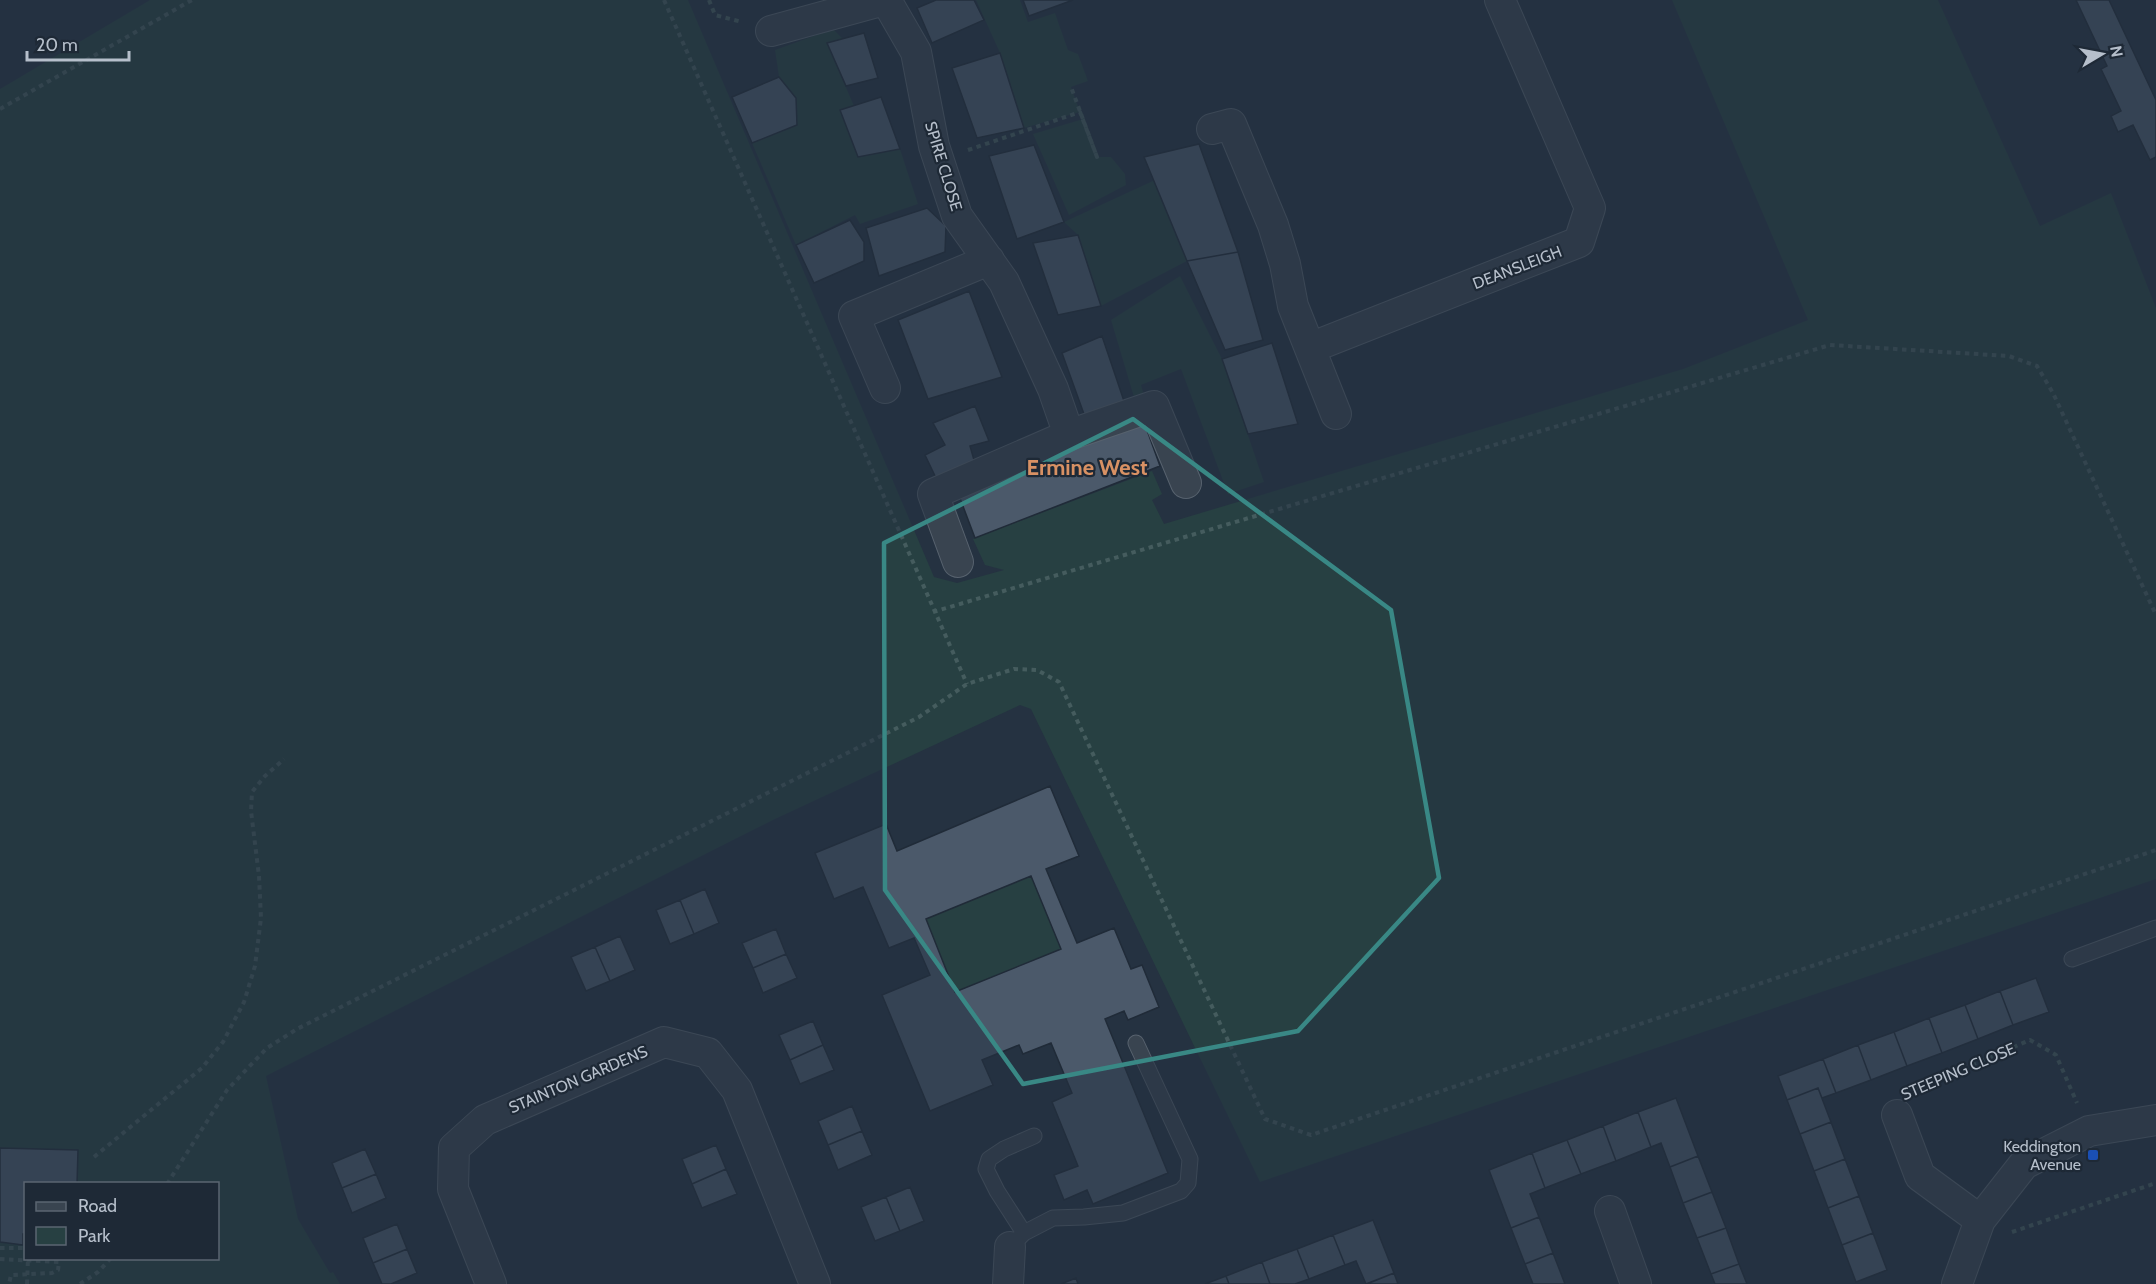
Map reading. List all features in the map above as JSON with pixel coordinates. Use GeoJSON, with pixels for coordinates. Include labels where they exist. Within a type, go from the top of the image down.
{"type":"FeatureCollection","features":[{"type":"Feature","properties":{"kind":"street"},"geometry":{"type":"LineString","coordinates":[[771,31],[885,0]]}},
{"type":"Feature","properties":{"kind":"street","name":"SPIRE CLOSE"},"geometry":{"type":"LineString","coordinates":[[885,0],[916,52],[934,146],[957,216],[1004,282],[1053,389],[1069,435]]}},
{"type":"Feature","properties":{"kind":"street","name":"DEANSLEIGH"},"geometry":{"type":"LineString","coordinates":[[1310,348],[1579,242],[1590,208],[1500,0]]}},
{"type":"Feature","properties":{"kind":"street"},"geometry":{"type":"LineString","coordinates":[[1230,124],[1273,225],[1285,264],[1293,306],[1336,414]]}},
{"type":"Feature","properties":{"kind":"street"},"geometry":{"type":"LineString","coordinates":[[885,388],[854,316],[989,260]]}},
{"type":"Feature","properties":{"kind":"street"},"geometry":{"type":"LineString","coordinates":[[958,562],[933,494],[1069,435],[1154,406],[1186,483]]}},
{"type":"Feature","properties":{"kind":"street","name":"STAINTON GARDENS"},"geometry":{"type":"LineString","coordinates":[[491,1284],[453,1189],[454,1148],[485,1120],[664,1042],[708,1053],[737,1090],[815,1284]]}},
{"type":"Feature","properties":{"kind":"street","name":"STEEPING CLOSE"},"geometry":{"type":"LineString","coordinates":[[1897,1115],[1920,1176],[1980,1220]]}},
{"type":"Feature","properties":{"kind":"street"},"geometry":{"type":"LineString","coordinates":[[1957,1284],[1980,1220],[2024,1164],[2089,1131],[2156,1120]]}},
{"type":"Feature","properties":{"kind":"street"},"geometry":{"type":"LineString","coordinates":[[1610,1211],[1636,1284]]}},
{"type":"Feature","properties":{"kind":"street"},"geometry":{"type":"LineString","coordinates":[[1008,1284],[1017,1240]]}},
{"type":"Feature","properties":{"kind":"lane"},"geometry":{"type":"LineString","coordinates":[[2072,959],[2156,928]]}},
{"type":"Feature","properties":{"kind":"lane"},"geometry":{"type":"LineString","coordinates":[[1035,1136],[1004,1149],[989,1159],[986,1169],[1017,1240],[1053,1218],[1123,1213],[1181,1191],[1188,1183],[1190,1159],[1136,1043]]}},
{"type":"Feature","properties":{"kind":"path"},"geometry":{"type":"LineString","coordinates":[[0,109],[192,0]]}},
{"type":"Feature","properties":{"kind":"path"},"geometry":{"type":"LineString","coordinates":[[664,0],[933,612],[967,684]]}},
{"type":"Feature","properties":{"kind":"path"},"geometry":{"type":"LineString","coordinates":[[709,0],[715,15],[771,31]]}},
{"type":"Feature","properties":{"kind":"path"},"geometry":{"type":"LineString","coordinates":[[939,160],[993,141],[1037,127],[1058,119],[1069,116],[1080,112],[1098,157],[1071,87]]}},
{"type":"Feature","properties":{"kind":"path"},"geometry":{"type":"LineString","coordinates":[[933,612],[1830,345],[2009,356],[2037,366],[2053,393],[2156,615]]}},
{"type":"Feature","properties":{"kind":"path"},"geometry":{"type":"LineString","coordinates":[[168,1182],[227,1090],[267,1048],[290,1034],[919,717],[967,684],[1014,669],[1037,670],[1059,682],[1265,1119],[1311,1135],[2156,850]]}},
{"type":"Feature","properties":{"kind":"path"},"geometry":{"type":"LineString","coordinates":[[94,1157],[202,1068],[223,1042],[244,1002],[255,966],[261,918],[259,876],[251,811],[252,792],[265,776],[284,759]]}},
{"type":"Feature","properties":{"kind":"path","name":"STEEPING CLOSE"},"geometry":{"type":"LineString","coordinates":[[1897,1115],[1893,1099],[2030,1040],[2056,1055],[2089,1131]]}},
{"type":"Feature","properties":{"kind":"path"},"geometry":{"type":"LineString","coordinates":[[1980,1220],[2013,1232],[2156,1183]]}},
{"type":"Feature","properties":{"kind":"path"},"geometry":{"type":"LineString","coordinates":[[0,1248],[24,1248]]}},
{"type":"Feature","properties":{"kind":"path"},"geometry":{"type":"LineString","coordinates":[[0,1259],[24,1259]]}},
{"type":"Feature","properties":{"kind":"path"},"geometry":{"type":"LineString","coordinates":[[27,1284],[28,1260]]}},
{"type":"Feature","properties":{"kind":"path"},"geometry":{"type":"LineString","coordinates":[[9,1284],[11,1275],[52,1273],[58,1270],[59,1262],[38,1260]]}},
{"type":"Feature","properties":{"kind":"path"},"geometry":{"type":"LineString","coordinates":[[80,1284],[98,1272],[109,1260]]}},
{"type":"Feature","properties":{"kind":"highlighted area"},"geometry":{"type":"Polygon","coordinates":[[[1133,419],[1391,610],[1439,878],[1298,1031],[1023,1084],[885,890],[884,543],[1133,419]]]}},
{"type":"Feature","properties":{"kind":"green space"},"geometry":{"type":"Polygon","coordinates":[[[150,0],[688,0],[934,577],[957,583],[1004,570],[985,565],[973,539],[1152,471],[1162,494],[1152,500],[1164,524],[1683,369],[1808,320],[1672,0],[1938,0],[2040,226],[2111,193],[2156,308],[2156,879],[1260,1182],[1031,709],[1020,705],[773,820],[266,1076],[298,1219],[330,1273],[333,1272],[340,1284],[0,1284],[0,89],[150,0]]]}},
{"type":"Feature","properties":{"kind":"green space"},"geometry":{"type":"Polygon","coordinates":[[[976,0],[1020,0],[1028,22],[1055,13],[1068,50],[1078,54],[1088,81],[1071,87],[1080,112],[1024,128],[1000,53],[976,0]]]}},
{"type":"Feature","properties":{"kind":"green space"},"geometry":{"type":"Polygon","coordinates":[[[833,29],[843,39],[827,43],[854,106],[840,110],[858,157],[900,149],[918,204],[860,224],[855,215],[796,245],[752,143],[797,125],[796,98],[779,77],[775,50],[833,29]]]}},
{"type":"Feature","properties":{"kind":"green space"},"geometry":{"type":"Polygon","coordinates":[[[1083,119],[1097,157],[1111,157],[1125,174],[1126,185],[1069,215],[1033,134],[1083,119]]]}},
{"type":"Feature","properties":{"kind":"green space"},"geometry":{"type":"Polygon","coordinates":[[[1157,179],[1187,261],[1101,306],[1078,235],[1064,222],[1157,179]]]}},
{"type":"Feature","properties":{"kind":"green space"},"geometry":{"type":"Polygon","coordinates":[[[1180,276],[1222,359],[1264,482],[1228,494],[1181,369],[1141,385],[1146,402],[1136,404],[1111,320],[1180,276]]]}},
{"type":"Feature","properties":{"kind":"green space"},"geometry":{"type":"Polygon","coordinates":[[[1031,876],[1061,949],[955,992],[926,919],[1031,876]]]}},
{"type":"Feature","properties":{"kind":"building"},"geometry":{"type":"Polygon","coordinates":[[[936,0],[974,0],[984,20],[932,43],[917,8],[936,0]]]}},
{"type":"Feature","properties":{"kind":"building"},"geometry":{"type":"Polygon","coordinates":[[[1023,0],[1073,0],[1029,16],[1023,0]]]}},
{"type":"Feature","properties":{"kind":"building"},"geometry":{"type":"Polygon","coordinates":[[[2076,0],[2109,0],[2156,100],[2156,157],[2150,160],[2133,125],[2118,132],[2111,116],[2121,111],[2101,69],[2107,66],[2076,0]]]}},
{"type":"Feature","properties":{"kind":"building"},"geometry":{"type":"Polygon","coordinates":[[[864,33],[878,78],[846,86],[827,43],[864,33]]]}},
{"type":"Feature","properties":{"kind":"building"},"geometry":{"type":"Polygon","coordinates":[[[1000,53],[1024,128],[977,138],[952,68],[1000,53]]]}},
{"type":"Feature","properties":{"kind":"building"},"geometry":{"type":"Polygon","coordinates":[[[779,77],[796,98],[797,125],[752,143],[732,97],[779,77]]]}},
{"type":"Feature","properties":{"kind":"building"},"geometry":{"type":"Polygon","coordinates":[[[881,97],[900,149],[858,157],[840,110],[881,97]]]}},
{"type":"Feature","properties":{"kind":"building"},"geometry":{"type":"Polygon","coordinates":[[[1199,144],[1238,252],[1187,261],[1144,157],[1199,144]]]}},
{"type":"Feature","properties":{"kind":"building"},"geometry":{"type":"Polygon","coordinates":[[[1034,145],[1064,222],[1017,239],[989,156],[1034,145]]]}},
{"type":"Feature","properties":{"kind":"building"},"geometry":{"type":"Polygon","coordinates":[[[927,208],[946,226],[945,252],[879,276],[866,228],[927,208]]]}},
{"type":"Feature","properties":{"kind":"building"},"geometry":{"type":"Polygon","coordinates":[[[850,220],[864,242],[864,261],[814,283],[796,245],[850,220]]]}},
{"type":"Feature","properties":{"kind":"building"},"geometry":{"type":"Polygon","coordinates":[[[1078,235],[1101,306],[1058,315],[1033,243],[1078,235]]]}},
{"type":"Feature","properties":{"kind":"building"},"geometry":{"type":"Polygon","coordinates":[[[1238,252],[1263,340],[1225,350],[1187,261],[1238,252]]]}},
{"type":"Feature","properties":{"kind":"building"},"geometry":{"type":"Polygon","coordinates":[[[969,291],[1002,377],[928,399],[898,320],[969,291]]]}},
{"type":"Feature","properties":{"kind":"building"},"geometry":{"type":"Polygon","coordinates":[[[1102,336],[1126,407],[1089,428],[1062,353],[1102,336]]]}},
{"type":"Feature","properties":{"kind":"building"},"geometry":{"type":"Polygon","coordinates":[[[1272,343],[1298,424],[1248,434],[1222,359],[1272,343]]]}},
{"type":"Feature","properties":{"kind":"building"},"geometry":{"type":"Polygon","coordinates":[[[975,406],[989,441],[970,446],[976,467],[937,480],[925,455],[945,445],[933,423],[975,406]]]}},
{"type":"Feature","properties":{"kind":"building"},"geometry":{"type":"Polygon","coordinates":[[[1143,419],[1160,466],[975,538],[958,493],[1143,419]]]}},
{"type":"Feature","properties":{"kind":"building"},"geometry":{"type":"Polygon","coordinates":[[[1050,786],[1079,856],[1046,869],[1077,943],[1114,928],[1131,969],[1142,965],[1159,1007],[1128,1020],[1124,1011],[1105,1019],[1168,1173],[1093,1204],[1087,1190],[1064,1200],[1054,1175],[1078,1166],[1052,1102],[1072,1093],[1051,1043],[1023,1054],[1019,1045],[982,1060],[993,1085],[930,1111],[882,995],[930,975],[914,938],[889,948],[863,887],[834,899],[815,853],[886,824],[897,851],[1050,786]],[[1031,876],[926,919],[955,992],[1061,949],[1031,876]]]}},
{"type":"Feature","properties":{"kind":"building"},"geometry":{"type":"Polygon","coordinates":[[[705,889],[719,923],[694,934],[680,900],[705,889]]]}},
{"type":"Feature","properties":{"kind":"building"},"geometry":{"type":"Polygon","coordinates":[[[680,900],[694,934],[670,944],[656,910],[680,900]]]}},
{"type":"Feature","properties":{"kind":"building"},"geometry":{"type":"Polygon","coordinates":[[[776,929],[786,954],[753,968],[742,943],[776,929]]]}},
{"type":"Feature","properties":{"kind":"building"},"geometry":{"type":"Polygon","coordinates":[[[620,936],[635,970],[610,981],[595,947],[620,936]]]}},
{"type":"Feature","properties":{"kind":"building"},"geometry":{"type":"Polygon","coordinates":[[[595,947],[610,981],[586,991],[571,957],[595,947]]]}},
{"type":"Feature","properties":{"kind":"building"},"geometry":{"type":"Polygon","coordinates":[[[786,954],[797,978],[763,993],[753,968],[786,954]]]}},
{"type":"Feature","properties":{"kind":"building"},"geometry":{"type":"Polygon","coordinates":[[[2036,978],[2049,1012],[2013,1025],[2000,991],[2036,978]]]}},
{"type":"Feature","properties":{"kind":"building"},"geometry":{"type":"Polygon","coordinates":[[[2000,991],[2013,1025],[1978,1039],[1965,1005],[2000,991]]]}},
{"type":"Feature","properties":{"kind":"building"},"geometry":{"type":"Polygon","coordinates":[[[1965,1005],[1978,1039],[1942,1053],[1929,1018],[1965,1005]]]}},
{"type":"Feature","properties":{"kind":"building"},"geometry":{"type":"Polygon","coordinates":[[[1929,1018],[1942,1053],[1907,1066],[1894,1032],[1929,1018]]]}},
{"type":"Feature","properties":{"kind":"building"},"geometry":{"type":"Polygon","coordinates":[[[813,1021],[823,1045],[790,1060],[779,1035],[813,1021]]]}},
{"type":"Feature","properties":{"kind":"building"},"geometry":{"type":"Polygon","coordinates":[[[1894,1032],[1907,1066],[1871,1080],[1858,1045],[1894,1032]]]}},
{"type":"Feature","properties":{"kind":"building"},"geometry":{"type":"Polygon","coordinates":[[[823,1045],[834,1070],[800,1084],[790,1060],[823,1045]]]}},
{"type":"Feature","properties":{"kind":"building"},"geometry":{"type":"Polygon","coordinates":[[[1858,1045],[1871,1080],[1836,1093],[1823,1059],[1858,1045]]]}},
{"type":"Feature","properties":{"kind":"building"},"geometry":{"type":"Polygon","coordinates":[[[1823,1059],[1836,1093],[1822,1098],[1818,1088],[1787,1100],[1778,1076],[1823,1059]]]}},
{"type":"Feature","properties":{"kind":"building"},"geometry":{"type":"Polygon","coordinates":[[[1818,1088],[1831,1122],[1800,1134],[1787,1100],[1818,1088]]]}},
{"type":"Feature","properties":{"kind":"building"},"geometry":{"type":"Polygon","coordinates":[[[1676,1098],[1698,1156],[1670,1167],[1661,1143],[1651,1147],[1638,1112],[1676,1098]]]}},
{"type":"Feature","properties":{"kind":"building"},"geometry":{"type":"Polygon","coordinates":[[[852,1106],[862,1131],[828,1145],[818,1121],[852,1106]]]}},
{"type":"Feature","properties":{"kind":"building"},"geometry":{"type":"Polygon","coordinates":[[[1638,1112],[1651,1147],[1616,1161],[1603,1126],[1638,1112]]]}},
{"type":"Feature","properties":{"kind":"building"},"geometry":{"type":"Polygon","coordinates":[[[1831,1122],[1845,1159],[1814,1171],[1800,1134],[1831,1122]]]}},
{"type":"Feature","properties":{"kind":"building"},"geometry":{"type":"Polygon","coordinates":[[[1603,1126],[1616,1161],[1581,1174],[1567,1140],[1603,1126]]]}},
{"type":"Feature","properties":{"kind":"building"},"geometry":{"type":"Polygon","coordinates":[[[862,1131],[872,1155],[838,1170],[828,1145],[862,1131]]]}},
{"type":"Feature","properties":{"kind":"building"},"geometry":{"type":"Polygon","coordinates":[[[1567,1140],[1581,1174],[1545,1188],[1532,1153],[1567,1140]]]}},
{"type":"Feature","properties":{"kind":"building"},"geometry":{"type":"Polygon","coordinates":[[[716,1145],[726,1169],[692,1184],[682,1159],[716,1145]]]}},
{"type":"Feature","properties":{"kind":"building"},"geometry":{"type":"Polygon","coordinates":[[[0,1148],[78,1150],[77,1182],[24,1182],[23,1245],[0,1242],[0,1148]]]}},
{"type":"Feature","properties":{"kind":"building"},"geometry":{"type":"Polygon","coordinates":[[[365,1149],[376,1174],[342,1188],[332,1163],[365,1149]]]}},
{"type":"Feature","properties":{"kind":"building"},"geometry":{"type":"Polygon","coordinates":[[[1532,1153],[1545,1188],[1530,1194],[1539,1217],[1511,1228],[1489,1170],[1532,1153]]]}},
{"type":"Feature","properties":{"kind":"building"},"geometry":{"type":"Polygon","coordinates":[[[1698,1156],[1712,1192],[1683,1203],[1670,1167],[1698,1156]]]}},
{"type":"Feature","properties":{"kind":"building"},"geometry":{"type":"Polygon","coordinates":[[[1845,1159],[1859,1196],[1828,1208],[1814,1171],[1845,1159]]]}},
{"type":"Feature","properties":{"kind":"building"},"geometry":{"type":"Polygon","coordinates":[[[726,1169],[737,1194],[702,1208],[692,1184],[726,1169]]]}},
{"type":"Feature","properties":{"kind":"building"},"geometry":{"type":"Polygon","coordinates":[[[376,1174],[386,1198],[352,1213],[342,1188],[376,1174]]]}},
{"type":"Feature","properties":{"kind":"building"},"geometry":{"type":"Polygon","coordinates":[[[910,1187],[924,1221],[900,1231],[886,1197],[910,1187]]]}},
{"type":"Feature","properties":{"kind":"building"},"geometry":{"type":"Polygon","coordinates":[[[1712,1192],[1726,1228],[1697,1238],[1683,1203],[1712,1192]]]}},
{"type":"Feature","properties":{"kind":"building"},"geometry":{"type":"Polygon","coordinates":[[[1859,1196],[1873,1233],[1842,1245],[1828,1208],[1859,1196]]]}},
{"type":"Feature","properties":{"kind":"building"},"geometry":{"type":"Polygon","coordinates":[[[886,1197],[900,1231],[875,1241],[861,1207],[886,1197]]]}},
{"type":"Feature","properties":{"kind":"building"},"geometry":{"type":"Polygon","coordinates":[[[1539,1217],[1553,1253],[1525,1264],[1511,1228],[1539,1217]]]}},
{"type":"Feature","properties":{"kind":"building"},"geometry":{"type":"Polygon","coordinates":[[[1373,1220],[1394,1273],[1366,1284],[1356,1261],[1345,1265],[1333,1235],[1373,1220]]]}},
{"type":"Feature","properties":{"kind":"building"},"geometry":{"type":"Polygon","coordinates":[[[397,1224],[407,1249],[373,1263],[363,1238],[397,1224]]]}},
{"type":"Feature","properties":{"kind":"building"},"geometry":{"type":"Polygon","coordinates":[[[1726,1228],[1739,1264],[1711,1274],[1697,1238],[1726,1228]]]}},
{"type":"Feature","properties":{"kind":"building"},"geometry":{"type":"Polygon","coordinates":[[[1873,1233],[1887,1270],[1856,1282],[1842,1245],[1873,1233]]]}},
{"type":"Feature","properties":{"kind":"building"},"geometry":{"type":"Polygon","coordinates":[[[1333,1235],[1345,1265],[1309,1279],[1297,1249],[1333,1235]]]}},
{"type":"Feature","properties":{"kind":"building"},"geometry":{"type":"Polygon","coordinates":[[[407,1249],[417,1273],[391,1284],[382,1284],[373,1263],[407,1249]]]}},
{"type":"Feature","properties":{"kind":"building"},"geometry":{"type":"Polygon","coordinates":[[[1297,1249],[1309,1279],[1295,1284],[1270,1284],[1262,1262],[1297,1249]]]}},
{"type":"Feature","properties":{"kind":"building"},"geometry":{"type":"Polygon","coordinates":[[[1553,1253],[1565,1284],[1533,1284],[1525,1264],[1553,1253]]]}},
{"type":"Feature","properties":{"kind":"building"},"geometry":{"type":"Polygon","coordinates":[[[1262,1262],[1270,1284],[1229,1284],[1226,1276],[1262,1262]]]}},
{"type":"Feature","properties":{"kind":"building"},"geometry":{"type":"Polygon","coordinates":[[[1739,1264],[1747,1284],[1715,1284],[1711,1274],[1739,1264]]]}},
{"type":"Feature","properties":{"kind":"building"},"geometry":{"type":"Polygon","coordinates":[[[1394,1273],[1398,1284],[1367,1284],[1394,1273]]]}},
{"type":"Feature","properties":{"kind":"building"},"geometry":{"type":"Polygon","coordinates":[[[1226,1276],[1229,1284],[1205,1284],[1226,1276]]]}},
{"type":"Feature","properties":{"kind":"building"},"geometry":{"type":"Polygon","coordinates":[[[1076,1278],[1078,1284],[1061,1284],[1076,1278]]]}},
{"type":"Feature","properties":{"kind":"place","name":"Keddington Avenue"},"geometry":{"type":"Point","coordinates":[2093,1155]}},
{"type":"Feature","properties":{"kind":"district","name":"Ermine West"},"geometry":{"type":"Point","coordinates":[1087,467]}}]}
